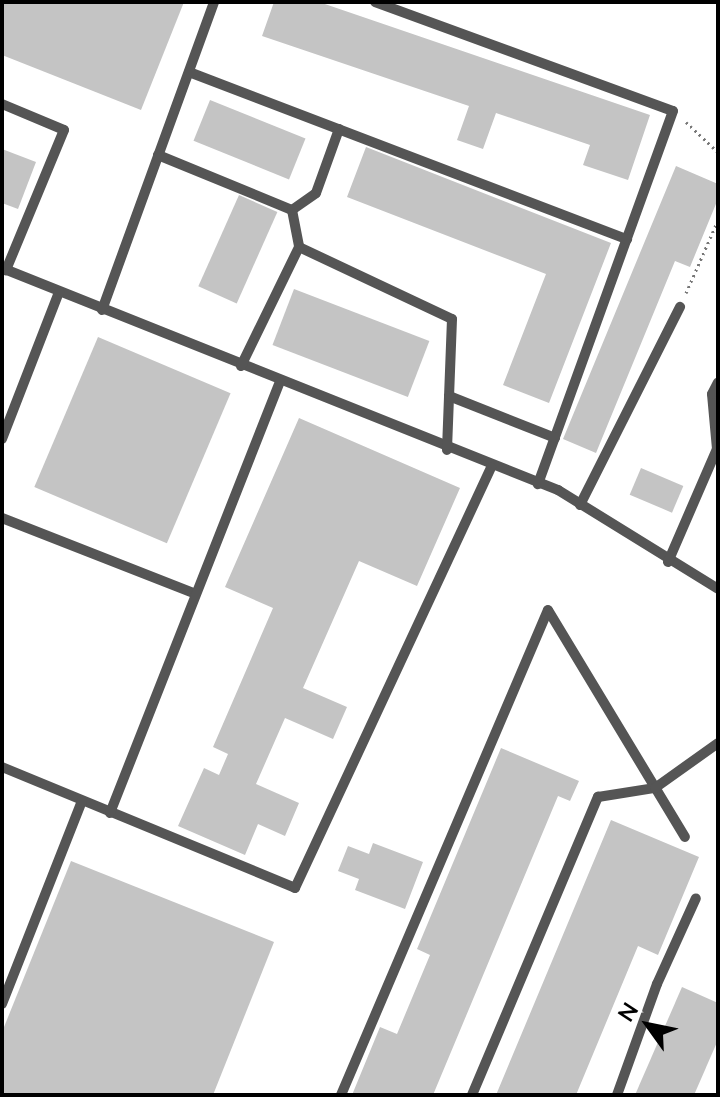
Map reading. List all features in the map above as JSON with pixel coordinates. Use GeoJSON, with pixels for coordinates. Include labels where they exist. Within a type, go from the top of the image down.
{"type":"FeatureCollection","features":[{"type":"Feature","properties":{"kind":"lane"},"geometry":{"type":"LineString","coordinates":[[102,310],[214,2]]}},
{"type":"Feature","properties":{"kind":"lane"},"geometry":{"type":"LineString","coordinates":[[375,2],[673,111],[538,484]]}},
{"type":"Feature","properties":{"kind":"lane"},"geometry":{"type":"LineString","coordinates":[[189,72],[627,239]]}},
{"type":"Feature","properties":{"kind":"lane"},"geometry":{"type":"LineString","coordinates":[[2,104],[64,130],[4,269],[447,450],[538,484],[580,505],[668,562],[718,589]]}},
{"type":"Feature","properties":{"kind":"lane"},"geometry":{"type":"LineString","coordinates":[[292,210],[316,193],[339,129]]}},
{"type":"Feature","properties":{"kind":"lane"},"geometry":{"type":"LineString","coordinates":[[158,155],[292,210]]}},
{"type":"Feature","properties":{"kind":"lane"},"geometry":{"type":"LineString","coordinates":[[241,366],[299,247],[292,210]]}},
{"type":"Feature","properties":{"kind":"lane"},"geometry":{"type":"LineString","coordinates":[[299,247],[452,319],[447,450]]}},
{"type":"Feature","properties":{"kind":"lane"},"geometry":{"type":"LineString","coordinates":[[2,439],[59,292]]}},
{"type":"Feature","properties":{"kind":"lane"},"geometry":{"type":"LineString","coordinates":[[580,505],[680,307]]}},
{"type":"Feature","properties":{"kind":"lane"},"geometry":{"type":"LineString","coordinates":[[110,813],[280,382]]}},
{"type":"Feature","properties":{"kind":"lane"},"geometry":{"type":"LineString","coordinates":[[668,562],[717,449],[712,394],[718,382]]}},
{"type":"Feature","properties":{"kind":"lane"},"geometry":{"type":"LineString","coordinates":[[449,396],[555,438]]}},
{"type":"Feature","properties":{"kind":"lane"},"geometry":{"type":"LineString","coordinates":[[2,767],[295,888],[491,467]]}},
{"type":"Feature","properties":{"kind":"lane"},"geometry":{"type":"LineString","coordinates":[[2,518],[196,594]]}},
{"type":"Feature","properties":{"kind":"lane"},"geometry":{"type":"LineString","coordinates":[[341,1095],[548,610],[685,837]]}},
{"type":"Feature","properties":{"kind":"lane"},"geometry":{"type":"LineString","coordinates":[[472,1095],[598,797],[655,788],[718,743]]}},
{"type":"Feature","properties":{"kind":"lane"},"geometry":{"type":"LineString","coordinates":[[2,1004],[82,801]]}},
{"type":"Feature","properties":{"kind":"lane"},"geometry":{"type":"LineString","coordinates":[[617,1095],[657,984],[696,898]]}},
{"type":"Feature","properties":{"kind":"path"},"geometry":{"type":"LineString","coordinates":[[673,111],[718,152]]}},
{"type":"Feature","properties":{"kind":"path"},"geometry":{"type":"LineString","coordinates":[[680,307],[718,220]]}},
{"type":"Feature","properties":{"kind":"building"},"geometry":{"type":"Polygon","coordinates":[[[2,2],[184,2],[141,110],[2,55],[2,2]]]}},
{"type":"Feature","properties":{"kind":"building"},"geometry":{"type":"Polygon","coordinates":[[[274,2],[319,2],[650,115],[628,180],[583,165],[590,145],[496,113],[483,149],[457,140],[469,106],[262,36],[274,2]]]}},
{"type":"Feature","properties":{"kind":"building"},"geometry":{"type":"Polygon","coordinates":[[[210,100],[305,139],[289,179],[194,141],[210,100]]]}},
{"type":"Feature","properties":{"kind":"building"},"geometry":{"type":"Polygon","coordinates":[[[366,147],[611,243],[549,403],[503,385],[546,274],[347,197],[366,147]]]}},
{"type":"Feature","properties":{"kind":"building"},"geometry":{"type":"Polygon","coordinates":[[[2,149],[36,162],[18,209],[2,203],[2,149]]]}},
{"type":"Feature","properties":{"kind":"building"},"geometry":{"type":"Polygon","coordinates":[[[676,166],[718,184],[718,199],[690,267],[675,261],[596,453],[563,439],[676,166]]]}},
{"type":"Feature","properties":{"kind":"building"},"geometry":{"type":"Polygon","coordinates":[[[239,195],[277,212],[237,303],[198,286],[239,195]]]}},
{"type":"Feature","properties":{"kind":"building"},"geometry":{"type":"Polygon","coordinates":[[[294,289],[429,341],[408,397],[272,345],[294,289]]]}},
{"type":"Feature","properties":{"kind":"building"},"geometry":{"type":"Polygon","coordinates":[[[98,337],[231,393],[167,543],[34,487],[98,337]]]}},
{"type":"Feature","properties":{"kind":"building"},"geometry":{"type":"Polygon","coordinates":[[[299,418],[460,488],[417,586],[359,561],[303,688],[347,707],[333,739],[285,718],[256,784],[299,803],[285,836],[258,824],[245,855],[178,826],[204,768],[219,775],[228,754],[213,747],[273,608],[225,587],[299,418]]]}},
{"type":"Feature","properties":{"kind":"building"},"geometry":{"type":"Polygon","coordinates":[[[641,468],[683,486],[672,513],[630,495],[641,468]]]}},
{"type":"Feature","properties":{"kind":"building"},"geometry":{"type":"Polygon","coordinates":[[[501,748],[579,781],[570,801],[558,796],[433,1095],[352,1095],[380,1027],[397,1034],[430,955],[417,949],[501,748]]]}},
{"type":"Feature","properties":{"kind":"building"},"geometry":{"type":"Polygon","coordinates":[[[611,820],[699,857],[658,955],[638,946],[576,1095],[496,1095],[611,820]]]}},
{"type":"Feature","properties":{"kind":"building"},"geometry":{"type":"Polygon","coordinates":[[[373,843],[423,862],[405,909],[355,890],[359,879],[338,871],[348,846],[369,854],[373,843]]]}},
{"type":"Feature","properties":{"kind":"building"},"geometry":{"type":"Polygon","coordinates":[[[71,861],[274,942],[213,1095],[2,1095],[2,1032],[71,861]]]}},
{"type":"Feature","properties":{"kind":"building"},"geometry":{"type":"Polygon","coordinates":[[[682,987],[718,1003],[718,1040],[694,1095],[635,1095],[682,987]]]}}]}
